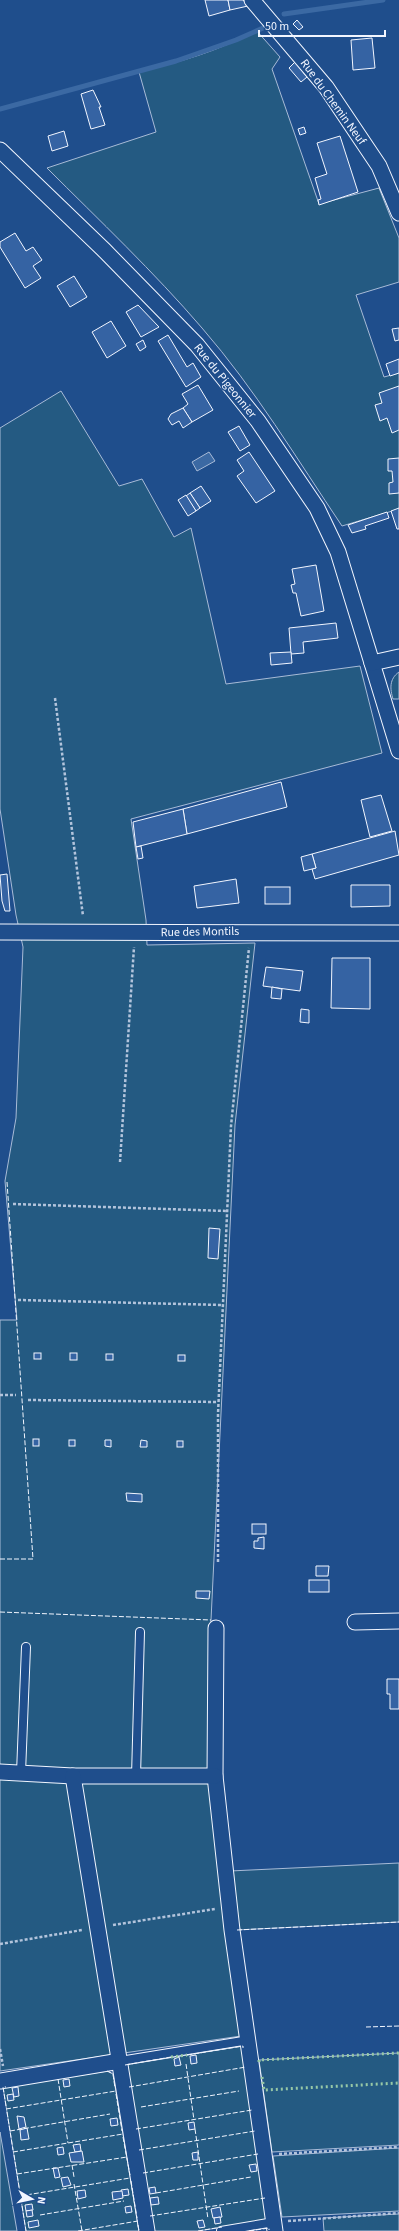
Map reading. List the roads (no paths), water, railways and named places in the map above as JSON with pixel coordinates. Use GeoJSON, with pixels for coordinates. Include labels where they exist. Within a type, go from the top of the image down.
{"type":"FeatureCollection","features":[{"type":"Feature","properties":{"kind":"street","name":"Rue du Chemin Neuf"},"geometry":{"type":"LineString","coordinates":[[252,0],[326,87],[379,166],[399,213]]}},
{"type":"Feature","properties":{"kind":"street","name":"Rue du Pigeonnier"},"geometry":{"type":"LineString","coordinates":[[0,150],[104,251],[197,345],[258,421],[317,508],[329,530],[344,570],[399,752]]}},
{"type":"Feature","properties":{"kind":"street"},"geometry":{"type":"LineString","coordinates":[[372,663],[399,657]]}},
{"type":"Feature","properties":{"kind":"street","name":"Rue des Montils"},"geometry":{"type":"LineString","coordinates":[[0,932],[135,933],[249,931],[399,933]]}},
{"type":"Feature","properties":{"kind":"street"},"geometry":{"type":"LineString","coordinates":[[356,1622],[399,1622]]}},
{"type":"Feature","properties":{"kind":"street"},"geometry":{"type":"LineString","coordinates":[[216,1628],[215,1776],[229,1906],[275,2227]]}},
{"type":"Feature","properties":{"kind":"street"},"geometry":{"type":"LineString","coordinates":[[0,1772],[73,1776],[215,1776]]}},
{"type":"Feature","properties":{"kind":"street"},"geometry":{"type":"LineString","coordinates":[[73,1776],[147,2231]]}},
{"type":"Feature","properties":{"kind":"street"},"geometry":{"type":"LineString","coordinates":[[0,2081],[120,2061]]}},
{"type":"Feature","properties":{"kind":"lane"},"geometry":{"type":"LineString","coordinates":[[136,1776],[140,1632]]}},
{"type":"Feature","properties":{"kind":"lane"},"geometry":{"type":"LineString","coordinates":[[22,1773],[26,1647]]}},
{"type":"Feature","properties":{"kind":"lane"},"geometry":{"type":"LineString","coordinates":[[120,2061],[249,2040]]}},
{"type":"Feature","properties":{"kind":"lane"},"geometry":{"type":"LineString","coordinates":[[221,2231],[275,2227]]}},
{"type":"Feature","properties":{"kind":"waterway"},"geometry":{"type":"LineString","coordinates":[[284,14],[383,0]]}},
{"type":"Feature","properties":{"kind":"waterway"},"geometry":{"type":"LineString","coordinates":[[0,109],[176,61],[236,40],[263,28]]}}]}
